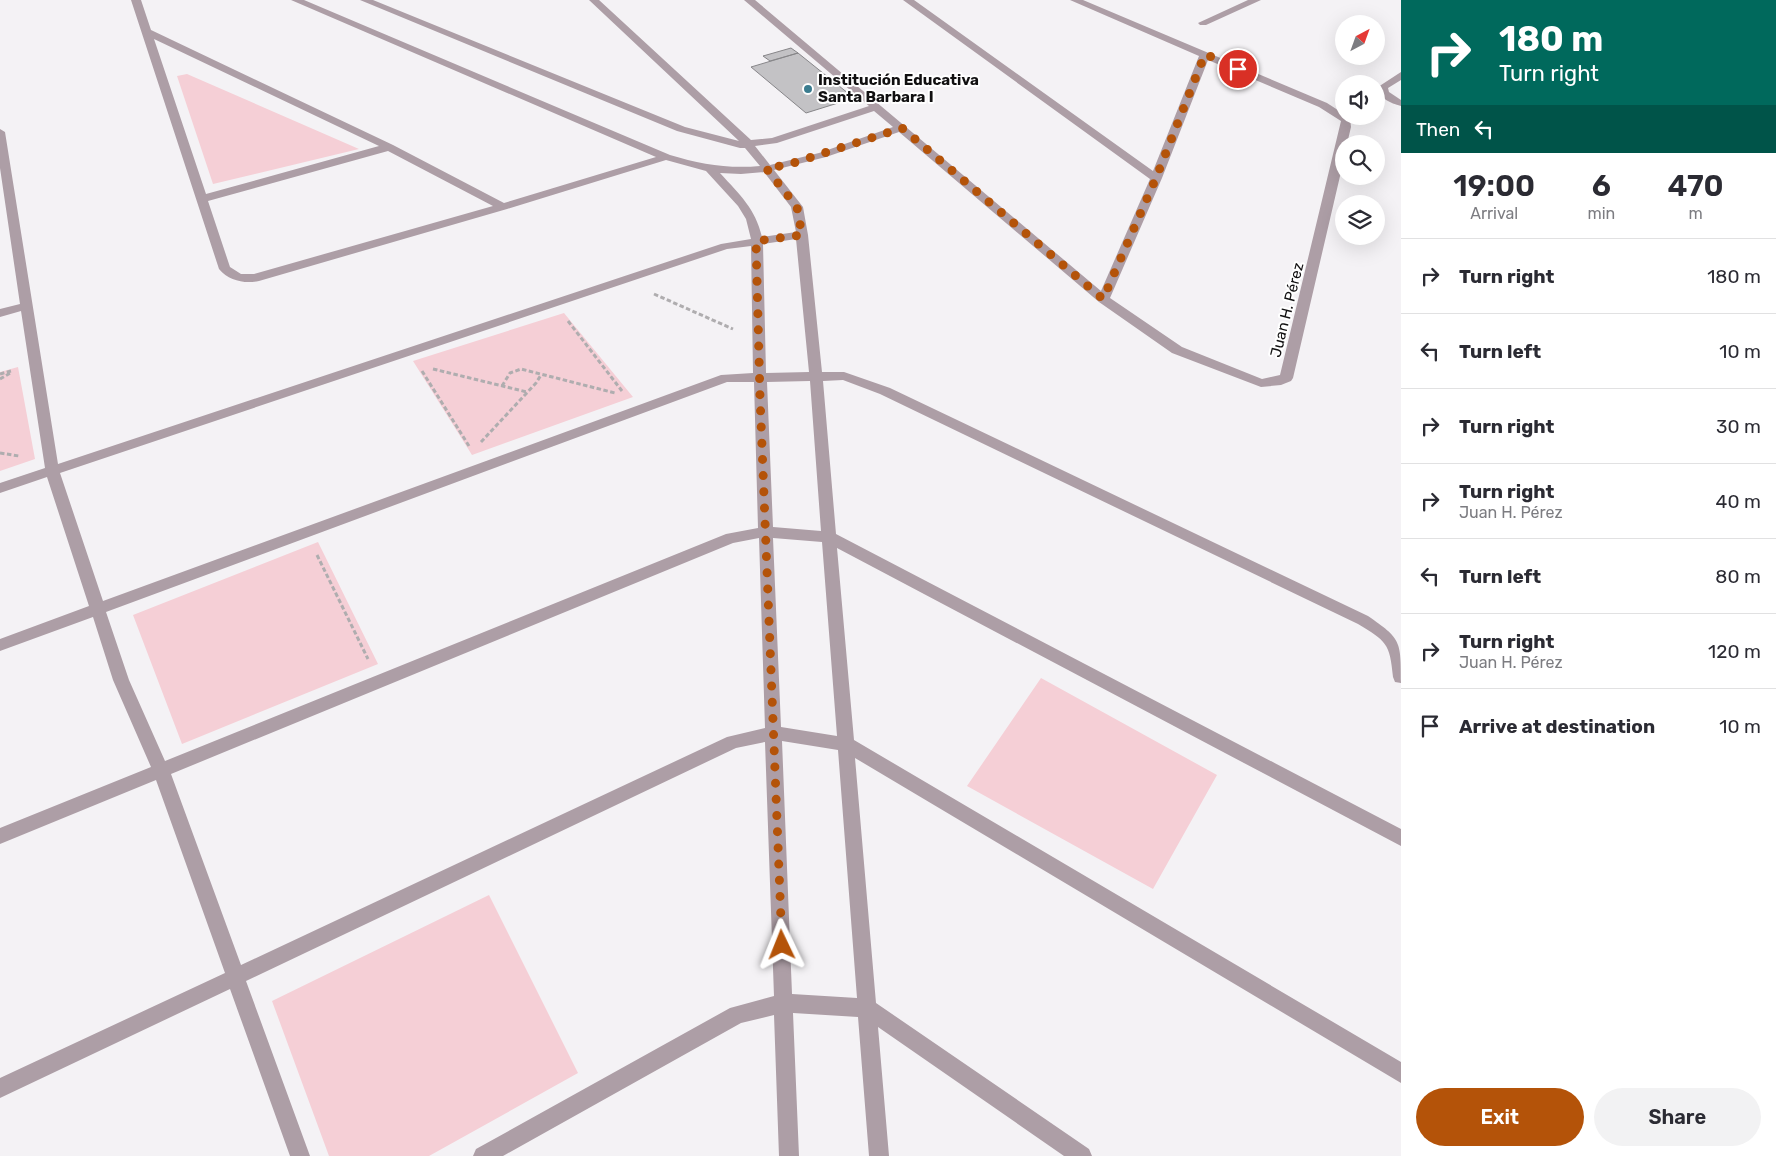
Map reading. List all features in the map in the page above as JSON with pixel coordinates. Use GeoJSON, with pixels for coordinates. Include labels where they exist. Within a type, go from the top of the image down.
{"type":"FeatureCollection","features":[{"type":"Feature","properties":{"kind":"street"},"geometry":{"type":"LineString","coordinates":[[136,0],[225,269],[241,279],[255,278],[503,207],[666,157]]}},
{"type":"Feature","properties":{"kind":"street"},"geometry":{"type":"LineString","coordinates":[[296,0],[666,157],[710,169],[740,171],[787,165],[902,128]]}},
{"type":"Feature","properties":{"kind":"street"},"geometry":{"type":"LineString","coordinates":[[365,0],[681,129],[740,145],[773,141],[877,107]]}},
{"type":"Feature","properties":{"kind":"street"},"geometry":{"type":"LineString","coordinates":[[594,0],[748,144],[797,207],[802,235],[816,376],[879,1156]]}},
{"type":"Feature","properties":{"kind":"street","name":"Juan H. Pérez"},"geometry":{"type":"LineString","coordinates":[[749,0],[1103,299],[1177,350],[1261,383],[1276,382],[1286,378],[1346,127],[1346,120],[1323,105],[1074,0]]}},
{"type":"Feature","properties":{"kind":"street"},"geometry":{"type":"LineString","coordinates":[[908,0],[1156,178]]}},
{"type":"Feature","properties":{"kind":"street"},"geometry":{"type":"LineString","coordinates":[[1203,23],[1256,0]]}},
{"type":"Feature","properties":{"kind":"street"},"geometry":{"type":"LineString","coordinates":[[145,31],[389,147],[503,207]]}},
{"type":"Feature","properties":{"kind":"street"},"geometry":{"type":"LineString","coordinates":[[1103,299],[1156,178],[1205,54]]}},
{"type":"Feature","properties":{"kind":"street"},"geometry":{"type":"LineString","coordinates":[[1401,75],[1383,87],[1384,94],[1392,100],[1401,103]]}},
{"type":"Feature","properties":{"kind":"street"},"geometry":{"type":"LineString","coordinates":[[0,132],[6,212],[27,306],[52,471],[121,680],[162,770],[300,1156]]}},
{"type":"Feature","properties":{"kind":"street"},"geometry":{"type":"LineString","coordinates":[[202,199],[389,147]]}},
{"type":"Feature","properties":{"kind":"street"},"geometry":{"type":"LineString","coordinates":[[710,169],[752,219],[756,241],[790,1156]]}},
{"type":"Feature","properties":{"kind":"street"},"geometry":{"type":"LineString","coordinates":[[0,488],[725,246],[802,235]]}},
{"type":"Feature","properties":{"kind":"street"},"geometry":{"type":"LineString","coordinates":[[0,313],[27,306]]}},
{"type":"Feature","properties":{"kind":"street"},"geometry":{"type":"LineString","coordinates":[[0,645],[726,378],[844,376],[885,391],[1363,620],[1391,637],[1399,655],[1401,678]]}},
{"type":"Feature","properties":{"kind":"street"},"geometry":{"type":"LineString","coordinates":[[0,836],[731,538],[766,532],[829,537],[1401,838]]}},
{"type":"Feature","properties":{"kind":"street"},"geometry":{"type":"LineString","coordinates":[[0,1088],[733,742],[773,733],[846,744],[1401,1073]]}},
{"type":"Feature","properties":{"kind":"street"},"geometry":{"type":"LineString","coordinates":[[483,1156],[737,1015],[784,1003],[867,1008],[1082,1156]]}},
{"type":"Feature","properties":{"kind":"path"},"geometry":{"type":"LineString","coordinates":[[651,293],[740,332]]}},
{"type":"Feature","properties":{"kind":"path"},"geometry":{"type":"LineString","coordinates":[[502,386],[510,373],[521,369],[626,396],[564,315]]}},
{"type":"Feature","properties":{"kind":"path"},"geometry":{"type":"LineString","coordinates":[[418,364],[472,451]]}},
{"type":"Feature","properties":{"kind":"path"},"geometry":{"type":"LineString","coordinates":[[427,367],[527,392]]}},
{"type":"Feature","properties":{"kind":"path"},"geometry":{"type":"LineString","coordinates":[[0,374],[16,370],[0,379]]}},
{"type":"Feature","properties":{"kind":"path"},"geometry":{"type":"LineString","coordinates":[[478,445],[541,375]]}},
{"type":"Feature","properties":{"kind":"path"},"geometry":{"type":"LineString","coordinates":[[314,550],[369,662]]}},
{"type":"Feature","properties":{"kind":"shaded area"},"geometry":{"type":"Polygon","coordinates":[[[187,74],[359,149],[213,184],[177,76],[187,74]]]}},
{"type":"Feature","properties":{"kind":"shaded area"},"geometry":{"type":"Polygon","coordinates":[[[564,313],[633,397],[472,455],[413,361],[564,313]]]}},
{"type":"Feature","properties":{"kind":"shaded area"},"geometry":{"type":"Polygon","coordinates":[[[18,367],[35,459],[0,471],[0,372],[18,367]]]}},
{"type":"Feature","properties":{"kind":"shaded area"},"geometry":{"type":"Polygon","coordinates":[[[318,542],[378,664],[182,744],[133,615],[318,542]]]}},
{"type":"Feature","properties":{"kind":"shaded area"},"geometry":{"type":"Polygon","coordinates":[[[1041,678],[1217,775],[1153,889],[967,786],[1041,678]]]}},
{"type":"Feature","properties":{"kind":"shaded area"},"geometry":{"type":"Polygon","coordinates":[[[489,895],[578,1073],[429,1156],[329,1156],[272,1001],[489,895]]]}},
{"type":"Feature","properties":{"kind":"building"},"geometry":{"type":"Polygon","coordinates":[[[791,48],[798,53],[770,61],[763,56],[791,48]]]}},
{"type":"Feature","properties":{"kind":"building"},"geometry":{"type":"Polygon","coordinates":[[[798,53],[854,98],[806,113],[751,67],[798,53]]]}},
{"type":"Feature","properties":{"kind":"place","name":"Institución Educativa Santa Barbara I"},"geometry":{"type":"Point","coordinates":[808,89]}},
{"type":"Feature","properties":{"kind":"route"},"geometry":{"type":"LineString","coordinates":[[782,945],[760,396],[756,241],[802,235],[797,207],[766,168],[787,165],[902,128],[1103,299],[1156,178],[1205,54],[1238,69]]}}]}
